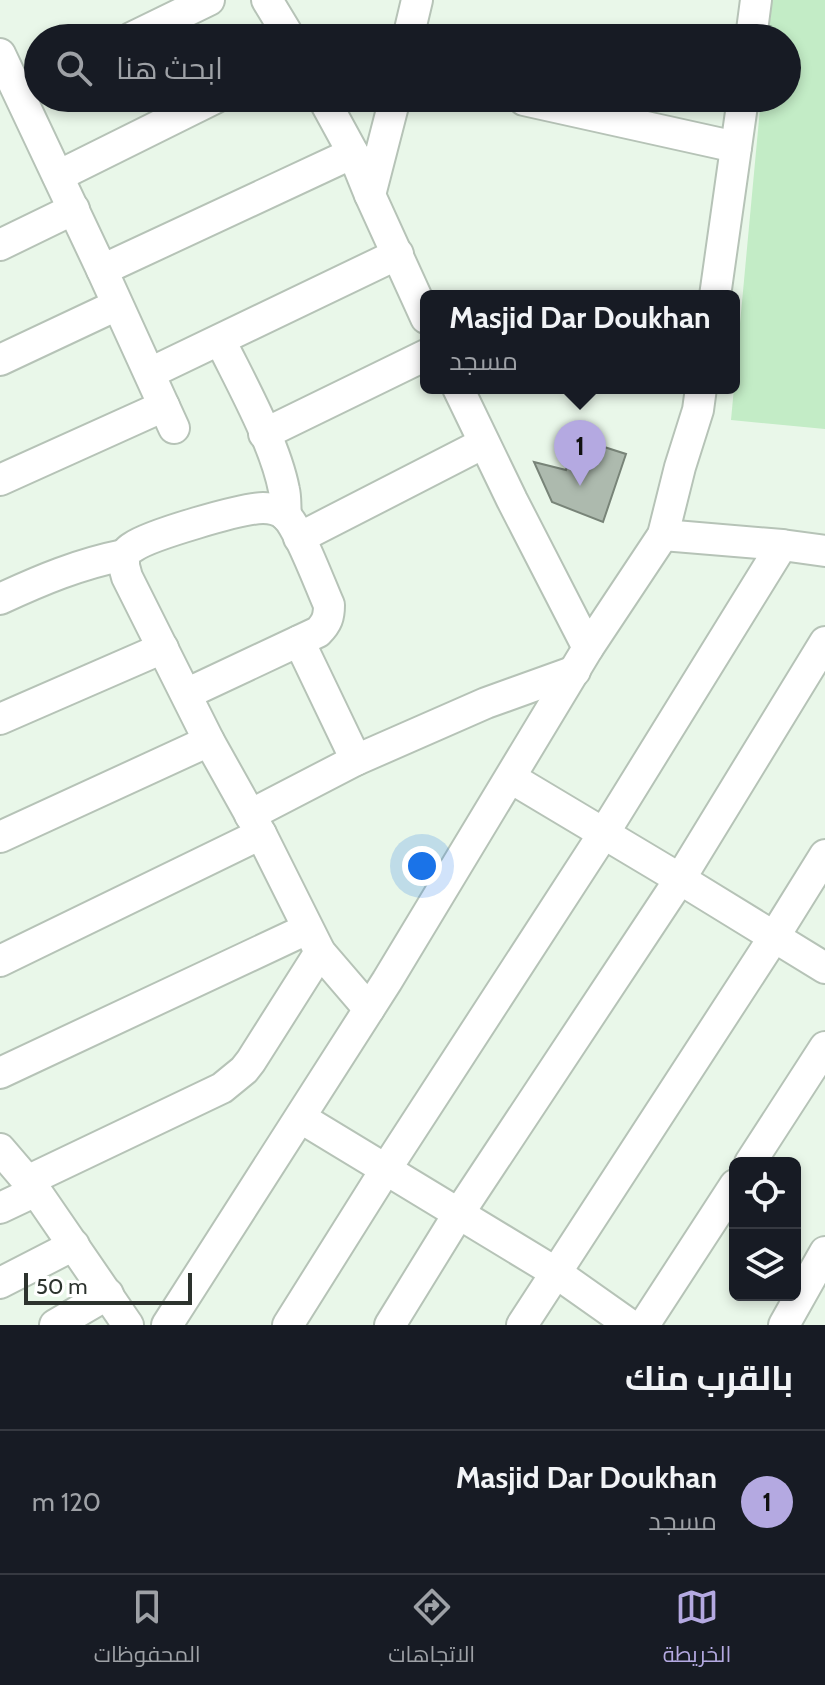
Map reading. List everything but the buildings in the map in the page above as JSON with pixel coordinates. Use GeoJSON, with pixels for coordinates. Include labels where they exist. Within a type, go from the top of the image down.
{"type":"FeatureCollection","features":[{"type":"Feature","properties":{"kind":"street"},"geometry":{"type":"LineString","coordinates":[[160,24],[209,0]]}},
{"type":"Feature","properties":{"kind":"street"},"geometry":{"type":"LineString","coordinates":[[267,0],[282,24]]}},
{"type":"Feature","properties":{"kind":"street"},"geometry":{"type":"LineString","coordinates":[[411,24],[417,0]]}},
{"type":"Feature","properties":{"kind":"street"},"geometry":{"type":"LineString","coordinates":[[753,24],[756,0]]}},
{"type":"Feature","properties":{"kind":"street"},"geometry":{"type":"LineString","coordinates":[[0,54],[19,93]]}},
{"type":"Feature","properties":{"kind":"street"},"geometry":{"type":"LineString","coordinates":[[0,480],[169,417],[28,112]]}},
{"type":"Feature","properties":{"kind":"street"},"geometry":{"type":"LineString","coordinates":[[58,176],[187,112]]}},
{"type":"Feature","properties":{"kind":"street"},"geometry":{"type":"LineString","coordinates":[[331,112],[353,153],[420,304]]}},
{"type":"Feature","properties":{"kind":"street"},"geometry":{"type":"LineString","coordinates":[[370,195],[391,112]]}},
{"type":"Feature","properties":{"kind":"street"},"geometry":{"type":"LineString","coordinates":[[578,112],[736,147]]}},
{"type":"Feature","properties":{"kind":"street"},"geometry":{"type":"LineString","coordinates":[[716,290],[741,112]]}},
{"type":"Feature","properties":{"kind":"street"},"geometry":{"type":"LineString","coordinates":[[102,270],[353,153]]}},
{"type":"Feature","properties":{"kind":"street"},"geometry":{"type":"LineString","coordinates":[[0,245],[74,209]]}},
{"type":"Feature","properties":{"kind":"street"},"geometry":{"type":"LineString","coordinates":[[150,373],[398,254]]}},
{"type":"Feature","properties":{"kind":"street"},"geometry":{"type":"LineString","coordinates":[[0,360],[117,305]]}},
{"type":"Feature","properties":{"kind":"street"},"geometry":{"type":"LineString","coordinates":[[186,694],[318,632],[329,616],[329,605],[293,527],[284,490],[264,434],[220,340]]}},
{"type":"Feature","properties":{"kind":"street"},"geometry":{"type":"LineString","coordinates":[[264,434],[420,358]]}},
{"type":"Feature","properties":{"kind":"street"},"geometry":{"type":"LineString","coordinates":[[461,394],[581,659]]}},
{"type":"Feature","properties":{"kind":"street"},"geometry":{"type":"LineString","coordinates":[[167,1325],[369,1009],[581,659],[663,535],[700,394]]}},
{"type":"Feature","properties":{"kind":"street"},"geometry":{"type":"LineString","coordinates":[[293,527],[484,443]]}},
{"type":"Feature","properties":{"kind":"street"},"geometry":{"type":"LineString","coordinates":[[0,599],[85,563],[124,555],[131,547],[149,538],[241,511],[274,509],[293,527]]}},
{"type":"Feature","properties":{"kind":"street"},"geometry":{"type":"LineString","coordinates":[[663,535],[825,551]]}},
{"type":"Feature","properties":{"kind":"street"},"geometry":{"type":"LineString","coordinates":[[288,1325],[604,833],[782,545]]}},
{"type":"Feature","properties":{"kind":"street"},"geometry":{"type":"LineString","coordinates":[[124,555],[127,577],[314,941],[369,1009]]}},
{"type":"Feature","properties":{"kind":"street"},"geometry":{"type":"LineString","coordinates":[[299,641],[356,760]]}},
{"type":"Feature","properties":{"kind":"street"},"geometry":{"type":"LineString","coordinates":[[390,1325],[459,1213],[680,879],[825,642]]}},
{"type":"Feature","properties":{"kind":"street"},"geometry":{"type":"LineString","coordinates":[[0,719],[163,648]]}},
{"type":"Feature","properties":{"kind":"street"},"geometry":{"type":"LineString","coordinates":[[0,961],[256,825],[356,760],[581,659]]}},
{"type":"Feature","properties":{"kind":"street"},"geometry":{"type":"LineString","coordinates":[[0,837],[209,741]]}},
{"type":"Feature","properties":{"kind":"street"},"geometry":{"type":"LineString","coordinates":[[511,778],[825,968]]}},
{"type":"Feature","properties":{"kind":"street"},"geometry":{"type":"LineString","coordinates":[[522,1325],[825,855]]}},
{"type":"Feature","properties":{"kind":"street"},"geometry":{"type":"LineString","coordinates":[[0,1073],[314,941]]}},
{"type":"Feature","properties":{"kind":"street"},"geometry":{"type":"LineString","coordinates":[[0,1208],[32,1186],[222,1088],[244,1070],[314,941]]}},
{"type":"Feature","properties":{"kind":"street"},"geometry":{"type":"LineString","coordinates":[[754,1157],[825,1047]]}},
{"type":"Feature","properties":{"kind":"street"},"geometry":{"type":"LineString","coordinates":[[301,1118],[555,1272],[630,1325]]}},
{"type":"Feature","properties":{"kind":"street"},"geometry":{"type":"LineString","coordinates":[[0,1149],[32,1186],[128,1325]]}},
{"type":"Feature","properties":{"kind":"street"},"geometry":{"type":"LineString","coordinates":[[644,1325],[729,1194]]}},
{"type":"Feature","properties":{"kind":"street"},"geometry":{"type":"LineString","coordinates":[[0,1283],[74,1245]]}},
{"type":"Feature","properties":{"kind":"street"},"geometry":{"type":"LineString","coordinates":[[784,1325],[825,1252]]}},
{"type":"Feature","properties":{"kind":"street"},"geometry":{"type":"LineString","coordinates":[[55,1325],[108,1294]]}},
{"type":"Feature","properties":{"kind":"green space"},"geometry":{"type":"Polygon","coordinates":[[[770,0],[825,0],[825,429],[731,420],[733,394],[740,394],[740,323],[760,112],[801,112],[801,24],[768,24],[770,0]]]}},
{"type":"Feature","properties":{"kind":"place","name":"Masjid Dar Doukhan"},"geometry":{"type":"Point","coordinates":[580,486]}}]}
